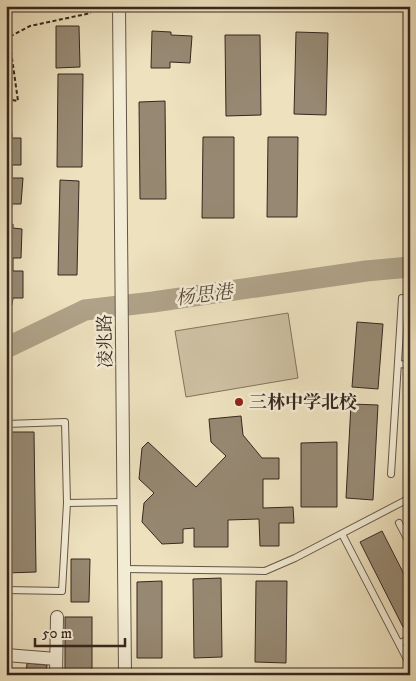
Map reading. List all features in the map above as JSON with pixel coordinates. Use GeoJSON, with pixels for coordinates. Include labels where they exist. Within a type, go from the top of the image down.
{"type":"FeatureCollection","features":[{"type":"Feature","properties":{"kind":"street","name":"凌兆路"},"geometry":{"type":"LineString","coordinates":[[119,6],[125,675]]}},
{"type":"Feature","properties":{"kind":"street"},"geometry":{"type":"LineString","coordinates":[[56,675],[57,617]]}},
{"type":"Feature","properties":{"kind":"street"},"geometry":{"type":"LineString","coordinates":[[6,654],[56,659]]}},
{"type":"Feature","properties":{"kind":"lane"},"geometry":{"type":"LineString","coordinates":[[391,474],[402,298]]}},
{"type":"Feature","properties":{"kind":"lane"},"geometry":{"type":"LineString","coordinates":[[398,364],[410,364]]}},
{"type":"Feature","properties":{"kind":"lane"},"geometry":{"type":"LineString","coordinates":[[6,424],[66,422],[67,503],[62,591],[6,590]]}},
{"type":"Feature","properties":{"kind":"lane"},"geometry":{"type":"LineString","coordinates":[[124,569],[265,571],[342,534],[410,498]]}},
{"type":"Feature","properties":{"kind":"lane"},"geometry":{"type":"LineString","coordinates":[[67,503],[124,502]]}},
{"type":"Feature","properties":{"kind":"lane"},"geometry":{"type":"LineString","coordinates":[[399,523],[410,544]]}},
{"type":"Feature","properties":{"kind":"lane"},"geometry":{"type":"LineString","coordinates":[[342,534],[410,665]]}},
{"type":"Feature","properties":{"kind":"lane"},"geometry":{"type":"LineString","coordinates":[[399,643],[410,638]]}},
{"type":"Feature","properties":{"kind":"path"},"geometry":{"type":"LineString","coordinates":[[6,99],[18,101],[9,37],[30,26],[91,13]]}},
{"type":"Feature","properties":{"kind":"shaded area"},"geometry":{"type":"Polygon","coordinates":[[[288,313],[298,378],[186,397],[175,331],[288,313]]]}},
{"type":"Feature","properties":{"kind":"building"},"geometry":{"type":"Polygon","coordinates":[[[56,26],[79,26],[80,67],[56,68],[56,26]]]}},
{"type":"Feature","properties":{"kind":"building"},"geometry":{"type":"Polygon","coordinates":[[[152,31],[171,32],[171,35],[192,36],[190,63],[170,62],[170,68],[151,68],[152,31]]]}},
{"type":"Feature","properties":{"kind":"building"},"geometry":{"type":"Polygon","coordinates":[[[296,32],[328,33],[326,115],[294,114],[296,32]]]}},
{"type":"Feature","properties":{"kind":"building"},"geometry":{"type":"Polygon","coordinates":[[[225,35],[260,35],[261,115],[226,116],[225,35]]]}},
{"type":"Feature","properties":{"kind":"building"},"geometry":{"type":"Polygon","coordinates":[[[58,74],[83,74],[82,167],[57,167],[58,74]]]}},
{"type":"Feature","properties":{"kind":"building"},"geometry":{"type":"Polygon","coordinates":[[[165,101],[166,199],[140,199],[139,102],[165,101]]]}},
{"type":"Feature","properties":{"kind":"building"},"geometry":{"type":"Polygon","coordinates":[[[6,133],[12,133],[12,138],[21,138],[21,165],[12,165],[12,178],[23,178],[21,204],[12,204],[11,213],[6,213],[6,133]]]}},
{"type":"Feature","properties":{"kind":"building"},"geometry":{"type":"Polygon","coordinates":[[[203,137],[234,137],[234,218],[202,218],[203,137]]]}},
{"type":"Feature","properties":{"kind":"building"},"geometry":{"type":"Polygon","coordinates":[[[268,137],[298,137],[297,217],[267,217],[268,137]]]}},
{"type":"Feature","properties":{"kind":"building"},"geometry":{"type":"Polygon","coordinates":[[[60,180],[79,181],[77,275],[58,275],[60,180]]]}},
{"type":"Feature","properties":{"kind":"building"},"geometry":{"type":"Polygon","coordinates":[[[6,224],[13,224],[13,228],[22,229],[21,258],[13,258],[13,271],[23,271],[23,298],[13,298],[12,305],[6,305],[6,224]]]}},
{"type":"Feature","properties":{"kind":"building"},"geometry":{"type":"Polygon","coordinates":[[[357,322],[383,324],[378,389],[352,387],[357,322]]]}},
{"type":"Feature","properties":{"kind":"building"},"geometry":{"type":"Polygon","coordinates":[[[351,404],[378,405],[373,500],[346,498],[351,404]]]}},
{"type":"Feature","properties":{"kind":"building"},"geometry":{"type":"Polygon","coordinates":[[[241,416],[243,435],[262,458],[279,458],[279,479],[263,479],[263,508],[293,507],[294,523],[279,523],[279,546],[260,546],[259,519],[228,520],[228,547],[194,547],[194,528],[183,529],[183,543],[162,544],[142,522],[144,503],[154,493],[139,479],[142,448],[148,442],[196,487],[226,456],[211,442],[209,419],[241,416]]]}},
{"type":"Feature","properties":{"kind":"building"},"geometry":{"type":"Polygon","coordinates":[[[6,432],[34,432],[36,572],[6,573],[6,432]]]}},
{"type":"Feature","properties":{"kind":"building"},"geometry":{"type":"Polygon","coordinates":[[[337,442],[337,507],[301,507],[301,443],[337,442]]]}},
{"type":"Feature","properties":{"kind":"building"},"geometry":{"type":"Polygon","coordinates":[[[382,531],[410,586],[410,624],[403,627],[360,542],[382,531]]]}},
{"type":"Feature","properties":{"kind":"building"},"geometry":{"type":"Polygon","coordinates":[[[71,559],[90,559],[89,602],[71,602],[71,559]]]}},
{"type":"Feature","properties":{"kind":"building"},"geometry":{"type":"Polygon","coordinates":[[[221,578],[222,657],[194,658],[193,579],[221,578]]]}},
{"type":"Feature","properties":{"kind":"building"},"geometry":{"type":"Polygon","coordinates":[[[162,581],[162,658],[137,658],[137,582],[162,581]]]}},
{"type":"Feature","properties":{"kind":"building"},"geometry":{"type":"Polygon","coordinates":[[[256,581],[287,581],[286,663],[255,662],[256,581]]]}},
{"type":"Feature","properties":{"kind":"building"},"geometry":{"type":"Polygon","coordinates":[[[6,612],[12,613],[9,641],[6,641],[6,612]]]}},
{"type":"Feature","properties":{"kind":"building"},"geometry":{"type":"Polygon","coordinates":[[[65,617],[92,617],[92,675],[65,675],[65,617]]]}},
{"type":"Feature","properties":{"kind":"building"},"geometry":{"type":"Polygon","coordinates":[[[27,663],[47,665],[46,675],[26,675],[27,663]]]}},
{"type":"Feature","properties":{"kind":"waterway","name":"杨思港"},"geometry":{"type":"LineString","coordinates":[[6,348],[85,310],[366,271],[410,267]]}},
{"type":"Feature","properties":{"kind":"place","name":"三林中学北校"},"geometry":{"type":"Point","coordinates":[239,402]}}]}
